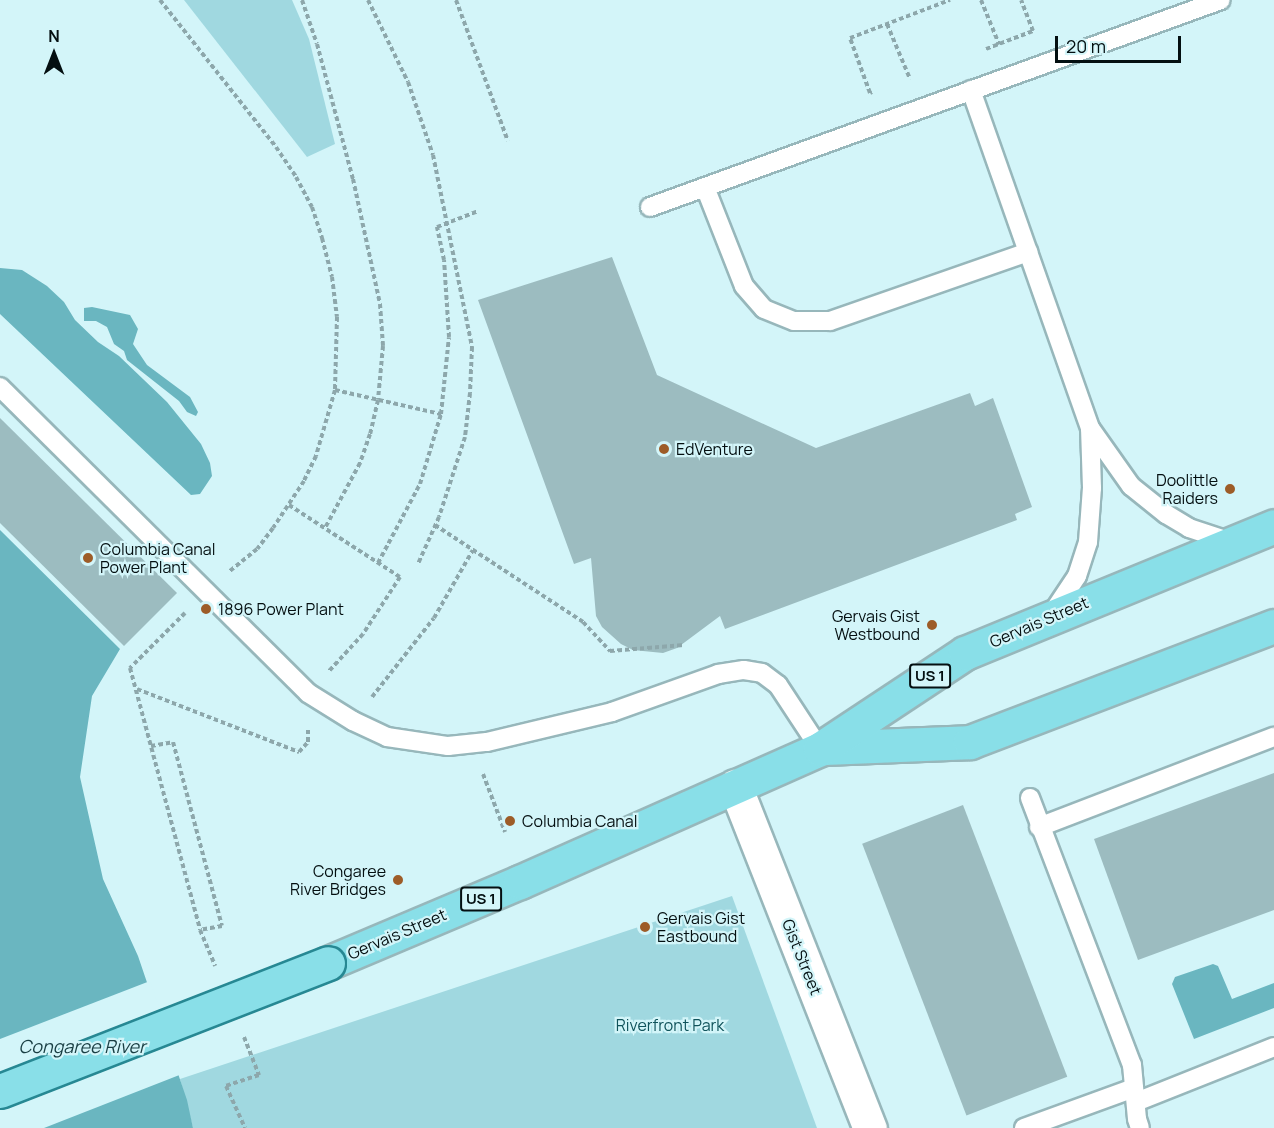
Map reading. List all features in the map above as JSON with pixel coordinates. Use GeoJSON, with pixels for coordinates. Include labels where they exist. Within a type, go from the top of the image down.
{"type":"FeatureCollection","features":[{"type":"Feature","properties":{"kind":"main road","name":"Gervais Street"},"geometry":{"type":"LineString","coordinates":[[0,1090],[328,963],[520,882],[820,748],[965,653],[1274,526]]}},
{"type":"Feature","properties":{"kind":"main road","name":"Gervais Street"},"geometry":{"type":"LineString","coordinates":[[820,748],[970,742],[1274,626]]}},
{"type":"Feature","properties":{"kind":"street","name":"Gist Street"},"geometry":{"type":"LineString","coordinates":[[735,786],[870,1128]]}},
{"type":"Feature","properties":{"kind":"lane"},"geometry":{"type":"LineString","coordinates":[[650,207],[1221,0]]}},
{"type":"Feature","properties":{"kind":"lane"},"geometry":{"type":"LineString","coordinates":[[971,90],[1089,428],[1092,488],[1088,542],[1077,576],[1048,618]]}},
{"type":"Feature","properties":{"kind":"lane"},"geometry":{"type":"LineString","coordinates":[[705,187],[744,286],[764,309],[794,321],[830,321],[1028,252]]}},
{"type":"Feature","properties":{"kind":"lane"},"geometry":{"type":"LineString","coordinates":[[0,387],[193,579],[201,597],[308,693],[353,721],[387,737],[448,746],[472,743],[612,711],[718,674],[744,670],[762,673],[778,685],[820,748]]}},
{"type":"Feature","properties":{"kind":"lane"},"geometry":{"type":"LineString","coordinates":[[1089,428],[1131,486],[1166,514],[1189,528],[1231,542]]}},
{"type":"Feature","properties":{"kind":"lane"},"geometry":{"type":"LineString","coordinates":[[1039,827],[1274,737]]}},
{"type":"Feature","properties":{"kind":"lane"},"geometry":{"type":"LineString","coordinates":[[1029,798],[1132,1065],[1140,1128]]}},
{"type":"Feature","properties":{"kind":"lane"},"geometry":{"type":"LineString","coordinates":[[1024,1128],[1135,1095],[1274,1047]]}},
{"type":"Feature","properties":{"kind":"path"},"geometry":{"type":"LineString","coordinates":[[160,0],[276,147],[312,207],[332,276],[336,307],[335,390],[316,456],[289,505],[256,549],[201,597],[130,668],[200,930],[217,971]]}},
{"type":"Feature","properties":{"kind":"path"},"geometry":{"type":"LineString","coordinates":[[302,0],[317,44],[353,179],[380,304],[383,346],[378,400],[360,463],[325,528]]}},
{"type":"Feature","properties":{"kind":"path"},"geometry":{"type":"LineString","coordinates":[[368,0],[415,102],[433,155],[449,222],[472,347],[465,437],[435,525],[418,564]]}},
{"type":"Feature","properties":{"kind":"path"},"geometry":{"type":"LineString","coordinates":[[456,0],[508,141]]}},
{"type":"Feature","properties":{"kind":"path"},"geometry":{"type":"LineString","coordinates":[[880,89],[870,93],[850,38],[950,0]]}},
{"type":"Feature","properties":{"kind":"path"},"geometry":{"type":"LineString","coordinates":[[981,0],[999,44]]}},
{"type":"Feature","properties":{"kind":"path"},"geometry":{"type":"LineString","coordinates":[[979,52],[1033,31],[1021,0]]}},
{"type":"Feature","properties":{"kind":"path"},"geometry":{"type":"LineString","coordinates":[[887,24],[909,78]]}},
{"type":"Feature","properties":{"kind":"path"},"geometry":{"type":"LineString","coordinates":[[899,82],[919,74]]}},
{"type":"Feature","properties":{"kind":"path"},"geometry":{"type":"LineString","coordinates":[[378,562],[420,484],[441,414],[449,337],[444,260],[436,227],[478,211]]}},
{"type":"Feature","properties":{"kind":"path"},"geometry":{"type":"LineString","coordinates":[[335,390],[441,414]]}},
{"type":"Feature","properties":{"kind":"path"},"geometry":{"type":"LineString","coordinates":[[289,505],[400,577],[363,634],[308,693]]}},
{"type":"Feature","properties":{"kind":"path"},"geometry":{"type":"LineString","coordinates":[[435,525],[583,622],[610,651],[684,645]]}},
{"type":"Feature","properties":{"kind":"path"},"geometry":{"type":"LineString","coordinates":[[353,721],[434,618],[473,550]]}},
{"type":"Feature","properties":{"kind":"path"},"geometry":{"type":"LineString","coordinates":[[136,688],[288,748]]}},
{"type":"Feature","properties":{"kind":"path"},"geometry":{"type":"LineString","coordinates":[[151,746],[173,742],[222,926],[200,930]]}},
{"type":"Feature","properties":{"kind":"path"},"geometry":{"type":"LineString","coordinates":[[472,743],[505,832]]}},
{"type":"Feature","properties":{"kind":"path"},"geometry":{"type":"LineString","coordinates":[[243,1034],[260,1075],[226,1086],[245,1128]]}},
{"type":"Feature","properties":{"kind":"green space"},"geometry":{"type":"Polygon","coordinates":[[[184,0],[292,0],[309,39],[335,144],[307,157],[184,0]]]}},
{"type":"Feature","properties":{"kind":"green space","name":"Riverfront Park"},"geometry":{"type":"Polygon","coordinates":[[[732,896],[817,1128],[193,1128],[180,1079],[732,896]]]}},
{"type":"Feature","properties":{"kind":"water"},"geometry":{"type":"Polygon","coordinates":[[[0,268],[22,270],[47,286],[64,302],[75,320],[98,342],[119,356],[167,402],[201,444],[210,463],[212,476],[200,494],[191,495],[0,314],[0,268]]]}},
{"type":"Feature","properties":{"kind":"water"},"geometry":{"type":"Polygon","coordinates":[[[92,307],[130,315],[138,329],[133,344],[147,365],[190,397],[198,412],[196,416],[187,412],[179,401],[127,360],[124,351],[114,344],[107,327],[96,321],[84,321],[84,308],[92,307]]]}},
{"type":"Feature","properties":{"kind":"water","name":"Congaree River"},"geometry":{"type":"Polygon","coordinates":[[[0,530],[120,649],[92,696],[80,777],[103,879],[138,956],[187,1100],[193,1128],[0,1128],[0,530]]]}},
{"type":"Feature","properties":{"kind":"water"},"geometry":{"type":"Polygon","coordinates":[[[1213,964],[1218,966],[1232,999],[1274,983],[1274,1008],[1194,1039],[1172,984],[1175,977],[1213,964]]]}},
{"type":"Feature","properties":{"kind":"pier"},"geometry":{"type":"Polygon","coordinates":[[[150,981],[182,1074],[44,1128],[0,1128],[0,1039],[150,981]]]}},
{"type":"Feature","properties":{"kind":"building","name":"EdVenture"},"geometry":{"type":"Polygon","coordinates":[[[612,257],[657,375],[816,448],[970,393],[975,406],[993,398],[1032,507],[1015,514],[1017,520],[725,629],[720,616],[677,648],[663,653],[633,650],[621,644],[602,627],[596,616],[591,558],[574,564],[478,300],[612,257]]]}},
{"type":"Feature","properties":{"kind":"building","name":"Columbia Canal Power Plant"},"geometry":{"type":"Polygon","coordinates":[[[0,418],[177,593],[124,646],[0,523],[0,418]]]}},
{"type":"Feature","properties":{"kind":"building"},"geometry":{"type":"Polygon","coordinates":[[[1274,773],[1274,910],[1138,960],[1094,839],[1274,773]]]}},
{"type":"Feature","properties":{"kind":"building"},"geometry":{"type":"Polygon","coordinates":[[[963,805],[1067,1077],[966,1115],[862,844],[963,805]]]}},
{"type":"Feature","properties":{"kind":"place","name":"EdVenture"},"geometry":{"type":"Point","coordinates":[664,449]}},
{"type":"Feature","properties":{"kind":"place","name":"Doolittle Raiders"},"geometry":{"type":"Point","coordinates":[1230,489]}},
{"type":"Feature","properties":{"kind":"place","name":"Columbia Canal Power Plant"},"geometry":{"type":"Point","coordinates":[88,558]}},
{"type":"Feature","properties":{"kind":"place","name":"1896 Power Plant"},"geometry":{"type":"Point","coordinates":[206,609]}},
{"type":"Feature","properties":{"kind":"place","name":"Gervais Gist Westbound"},"geometry":{"type":"Point","coordinates":[932,625]}},
{"type":"Feature","properties":{"kind":"place","name":"Columbia Canal"},"geometry":{"type":"Point","coordinates":[510,821]}},
{"type":"Feature","properties":{"kind":"place","name":"Congaree River Bridges"},"geometry":{"type":"Point","coordinates":[398,880]}},
{"type":"Feature","properties":{"kind":"place","name":"Gervais Gist Eastbound"},"geometry":{"type":"Point","coordinates":[645,927]}}]}
